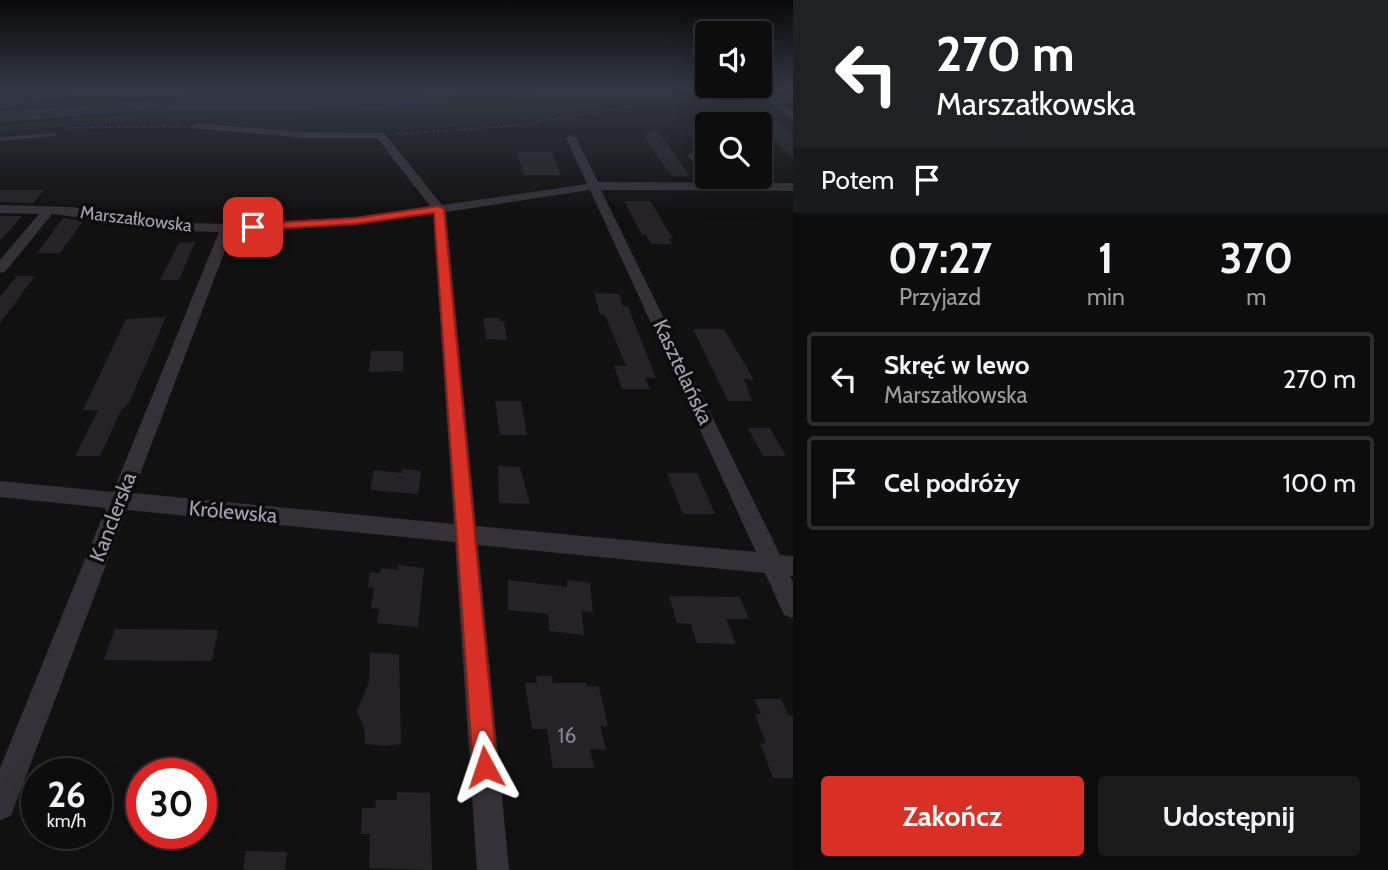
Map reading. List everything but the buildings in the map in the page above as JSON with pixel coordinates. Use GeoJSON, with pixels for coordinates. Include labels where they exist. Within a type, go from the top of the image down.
{"type":"FeatureCollection","features":[{"type":"Feature","properties":{"kind":"street"},"geometry":{"type":"LineString","coordinates":[[239,130],[305,135],[380,135],[439,209],[493,870]]}},
{"type":"Feature","properties":{"kind":"street","name":"Kasztelańska"},"geometry":{"type":"LineString","coordinates":[[571,138],[783,565],[793,607]]}},
{"type":"Feature","properties":{"kind":"street","name":"Marszałkowska"},"geometry":{"type":"LineString","coordinates":[[0,209],[49,210],[187,227],[227,228],[355,221],[595,186],[695,181]]}},
{"type":"Feature","properties":{"kind":"street","name":"Marszałkowska"},"geometry":{"type":"LineString","coordinates":[[772,185],[793,187]]}},
{"type":"Feature","properties":{"kind":"street"},"geometry":{"type":"LineString","coordinates":[[0,269],[49,210]]}},
{"type":"Feature","properties":{"kind":"street","name":"Kanclerska"},"geometry":{"type":"LineString","coordinates":[[0,806],[227,228]]}},
{"type":"Feature","properties":{"kind":"street","name":"Królewska"},"geometry":{"type":"LineString","coordinates":[[0,489],[783,565]]}},
{"type":"Feature","properties":{"kind":"lane"},"geometry":{"type":"LineString","coordinates":[[0,139],[55,132]]}},
{"type":"Feature","properties":{"kind":"lane"},"geometry":{"type":"LineString","coordinates":[[691,155],[695,160]]}},
{"type":"Feature","properties":{"kind":"path"},"geometry":{"type":"LineString","coordinates":[[55,132],[79,130]]}},
{"type":"Feature","properties":{"kind":"path"},"geometry":{"type":"LineString","coordinates":[[380,135],[458,130]]}},
{"type":"Feature","properties":{"kind":"shaded area"},"geometry":{"type":"Polygon","coordinates":[[[0,130],[29,130],[0,132],[0,130]]]}},
{"type":"Feature","properties":{"kind":"shaded area"},"geometry":{"type":"Polygon","coordinates":[[[281,130],[411,130],[389,131],[281,130]]]}},
{"type":"Feature","properties":{"kind":"route"},"geometry":{"type":"LineString","coordinates":[[253,227],[355,221],[439,209],[485,767]]}}]}
